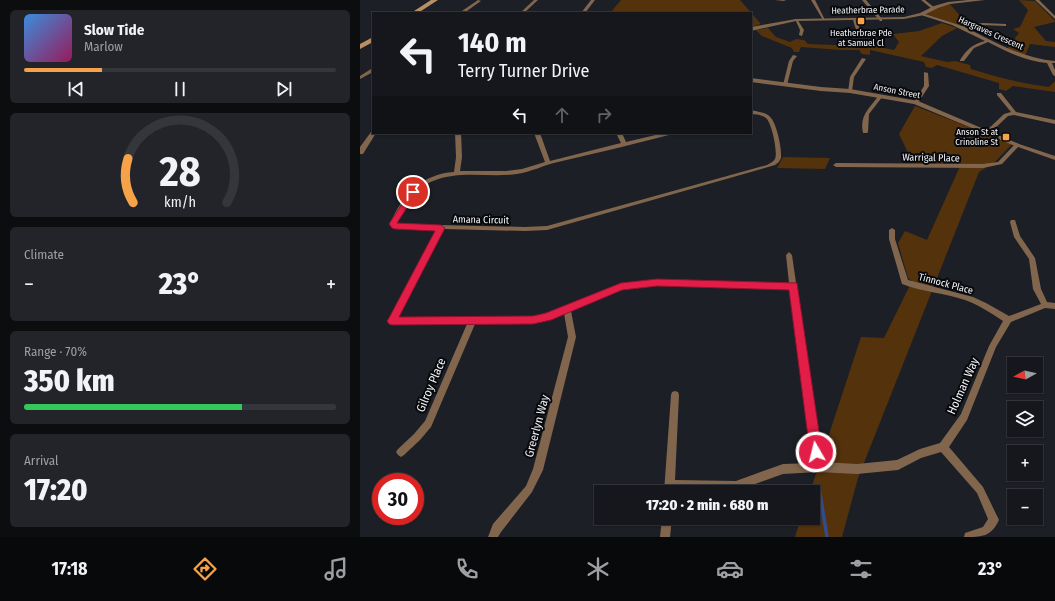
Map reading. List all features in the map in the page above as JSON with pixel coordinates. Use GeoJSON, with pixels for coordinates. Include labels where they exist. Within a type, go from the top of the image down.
{"type":"FeatureCollection","features":[{"type":"Feature","properties":{"kind":"main road"},"geometry":{"type":"LineString","coordinates":[[416,12],[434,0]]}},
{"type":"Feature","properties":{"kind":"main road"},"geometry":{"type":"LineString","coordinates":[[360,47],[372,40]]}},
{"type":"Feature","properties":{"kind":"street"},"geometry":{"type":"LineString","coordinates":[[523,12],[536,0]]}},
{"type":"Feature","properties":{"kind":"street"},"geometry":{"type":"LineString","coordinates":[[584,12],[593,0]]}},
{"type":"Feature","properties":{"kind":"street"},"geometry":{"type":"LineString","coordinates":[[777,0],[784,0]]}},
{"type":"Feature","properties":{"kind":"street"},"geometry":{"type":"LineString","coordinates":[[813,0],[824,19]]}},
{"type":"Feature","properties":{"kind":"street"},"geometry":{"type":"LineString","coordinates":[[864,0],[881,20]]}},
{"type":"Feature","properties":{"kind":"street"},"geometry":{"type":"LineString","coordinates":[[924,0],[934,7]]}},
{"type":"Feature","properties":{"kind":"street","name":"Heatherbrae Parade"},"geometry":{"type":"LineString","coordinates":[[752,29],[796,20],[881,20],[906,18],[922,14],[934,7],[950,3],[982,0]]}},
{"type":"Feature","properties":{"kind":"street"},"geometry":{"type":"LineString","coordinates":[[1037,0],[1055,18]]}},
{"type":"Feature","properties":{"kind":"street"},"geometry":{"type":"LineString","coordinates":[[462,12],[479,1]]}},
{"type":"Feature","properties":{"kind":"street","name":"Hargraves Crescent"},"geometry":{"type":"LineString","coordinates":[[922,14],[962,27],[1008,51],[1049,62],[1055,62]]}},
{"type":"Feature","properties":{"kind":"street"},"geometry":{"type":"LineString","coordinates":[[796,20],[802,30],[801,35]]}},
{"type":"Feature","properties":{"kind":"street"},"geometry":{"type":"LineString","coordinates":[[854,20],[860,33],[866,37]]}},
{"type":"Feature","properties":{"kind":"street"},"geometry":{"type":"LineString","coordinates":[[962,27],[985,24],[1005,26]]}},
{"type":"Feature","properties":{"kind":"street"},"geometry":{"type":"LineString","coordinates":[[962,60],[967,51],[974,45],[988,41]]}},
{"type":"Feature","properties":{"kind":"street"},"geometry":{"type":"LineString","coordinates":[[785,85],[791,61],[795,56]]}},
{"type":"Feature","properties":{"kind":"street"},"geometry":{"type":"LineString","coordinates":[[850,91],[852,77],[864,59]]}},
{"type":"Feature","properties":{"kind":"street"},"geometry":{"type":"LineString","coordinates":[[1049,62],[1055,75]]}},
{"type":"Feature","properties":{"kind":"street"},"geometry":{"type":"LineString","coordinates":[[360,78],[372,71]]}},
{"type":"Feature","properties":{"kind":"street"},"geometry":{"type":"LineString","coordinates":[[916,102],[925,91],[927,85],[926,73]]}},
{"type":"Feature","properties":{"kind":"street","name":"Anson Street"},"geometry":{"type":"LineString","coordinates":[[752,81],[850,91],[916,102],[1017,145],[1055,158]]}},
{"type":"Feature","properties":{"kind":"street"},"geometry":{"type":"LineString","coordinates":[[998,94],[1014,113]]}},
{"type":"Feature","properties":{"kind":"street"},"geometry":{"type":"LineString","coordinates":[[865,132],[864,118],[866,113],[875,105],[881,96]]}},
{"type":"Feature","properties":{"kind":"street","name":"Amana Circuit"},"geometry":{"type":"LineString","coordinates":[[667,134],[548,163],[510,174],[457,173],[443,175],[429,180],[413,192],[393,224],[395,226],[441,228],[547,228],[769,166],[774,164],[778,157],[773,126],[769,118],[752,112]]}},
{"type":"Feature","properties":{"kind":"street"},"geometry":{"type":"LineString","coordinates":[[988,132],[1006,115],[1014,113],[1055,122]]}},
{"type":"Feature","properties":{"kind":"street"},"geometry":{"type":"LineString","coordinates":[[360,152],[372,134]]}},
{"type":"Feature","properties":{"kind":"street"},"geometry":{"type":"LineString","coordinates":[[457,173],[459,157],[458,134]]}},
{"type":"Feature","properties":{"kind":"street"},"geometry":{"type":"LineString","coordinates":[[537,134],[548,163]]}},
{"type":"Feature","properties":{"kind":"street"},"geometry":{"type":"LineString","coordinates":[[619,134],[624,144]]}},
{"type":"Feature","properties":{"kind":"street","name":"Warrigal Place"},"geometry":{"type":"LineString","coordinates":[[836,165],[983,166],[1000,163],[1017,145]]}},
{"type":"Feature","properties":{"kind":"street"},"geometry":{"type":"LineString","coordinates":[[1012,222],[1017,237],[1032,258],[1037,290],[1045,305]]}},
{"type":"Feature","properties":{"kind":"street"},"geometry":{"type":"LineString","coordinates":[[441,228],[392,321],[533,320],[547,317],[621,286],[657,283],[793,286]]}},
{"type":"Feature","properties":{"kind":"street","name":"Tinnock Place"},"geometry":{"type":"LineString","coordinates":[[892,230],[892,239],[905,282],[921,288],[958,295],[975,301],[1008,320]]}},
{"type":"Feature","properties":{"kind":"street"},"geometry":{"type":"LineString","coordinates":[[789,255],[818,466]]}},
{"type":"Feature","properties":{"kind":"street"},"geometry":{"type":"LineString","coordinates":[[1008,320],[1045,305],[1055,306]]}},
{"type":"Feature","properties":{"kind":"street","name":"Greerlyn Way"},"geometry":{"type":"LineString","coordinates":[[493,537],[497,528],[529,489],[538,470],[572,337],[567,309]]}},
{"type":"Feature","properties":{"kind":"street","name":"Holman Way"},"geometry":{"type":"LineString","coordinates":[[943,446],[964,418],[993,346],[1008,320]]}},
{"type":"Feature","properties":{"kind":"street","name":"Gilroy Place"},"geometry":{"type":"LineString","coordinates":[[401,452],[428,424],[472,321]]}},
{"type":"Feature","properties":{"kind":"street"},"geometry":{"type":"LineString","coordinates":[[670,485],[675,395]]}},
{"type":"Feature","properties":{"kind":"street"},"geometry":{"type":"LineString","coordinates":[[739,485],[783,469],[818,466],[857,469],[898,465],[920,454],[943,446],[980,490],[994,520],[986,531],[969,537]]}},
{"type":"Feature","properties":{"kind":"street"},"geometry":{"type":"LineString","coordinates":[[665,537],[666,525]]}},
{"type":"Feature","properties":{"kind":"shaded area"},"geometry":{"type":"Polygon","coordinates":[[[621,0],[740,0],[750,12],[611,12],[621,0]]]}},
{"type":"Feature","properties":{"kind":"shaded area"},"geometry":{"type":"Polygon","coordinates":[[[1019,0],[1035,1],[1055,21],[1034,27],[1046,41],[1055,42],[1055,47],[1030,44],[1025,56],[1006,50],[1019,33],[1013,29],[1020,27],[1028,10],[1019,0]]]}},
{"type":"Feature","properties":{"kind":"shaded area"},"geometry":{"type":"Polygon","coordinates":[[[950,4],[967,24],[960,26],[926,14],[936,8],[950,4]]]}},
{"type":"Feature","properties":{"kind":"shaded area"},"geometry":{"type":"Polygon","coordinates":[[[752,14],[761,24],[752,27],[752,14]]]}},
{"type":"Feature","properties":{"kind":"shaded area"},"geometry":{"type":"Polygon","coordinates":[[[942,23],[957,28],[942,36],[921,56],[947,62],[955,61],[970,65],[971,69],[1029,84],[1049,87],[1055,81],[1055,92],[1013,86],[1006,91],[999,89],[999,83],[937,65],[932,68],[926,67],[924,62],[870,50],[870,55],[862,54],[859,50],[801,47],[799,52],[794,52],[792,48],[762,36],[756,30],[768,28],[776,37],[790,42],[796,39],[804,40],[808,44],[860,46],[863,42],[870,42],[874,46],[894,50],[899,42],[893,34],[919,31],[942,23]]]}},
{"type":"Feature","properties":{"kind":"shaded area"},"geometry":{"type":"Polygon","coordinates":[[[915,106],[1012,144],[995,162],[979,172],[858,478],[842,537],[795,537],[799,525],[820,525],[820,485],[812,485],[861,337],[884,338],[912,281],[908,278],[898,243],[905,231],[927,240],[961,164],[913,163],[899,134],[915,106]]]}},
{"type":"Feature","properties":{"kind":"shaded area"},"geometry":{"type":"Polygon","coordinates":[[[783,157],[830,158],[825,169],[777,168],[783,157]]]}},
{"type":"Feature","properties":{"kind":"waterway"},"geometry":{"type":"LineString","coordinates":[[820,493],[827,537]]}},
{"type":"Feature","properties":{"kind":"place","name":"Heatherbrae Pde at Samuel Cl"},"geometry":{"type":"Point","coordinates":[861,21]}},
{"type":"Feature","properties":{"kind":"place","name":"Anson St at Crinoline St"},"geometry":{"type":"Point","coordinates":[1006,137]}},
{"type":"Feature","properties":{"kind":"route"},"geometry":{"type":"LineString","coordinates":[[413,192],[394,220],[393,224],[395,226],[441,228],[392,321],[533,320],[547,317],[621,286],[657,283],[793,286],[816,452]]}}]}
